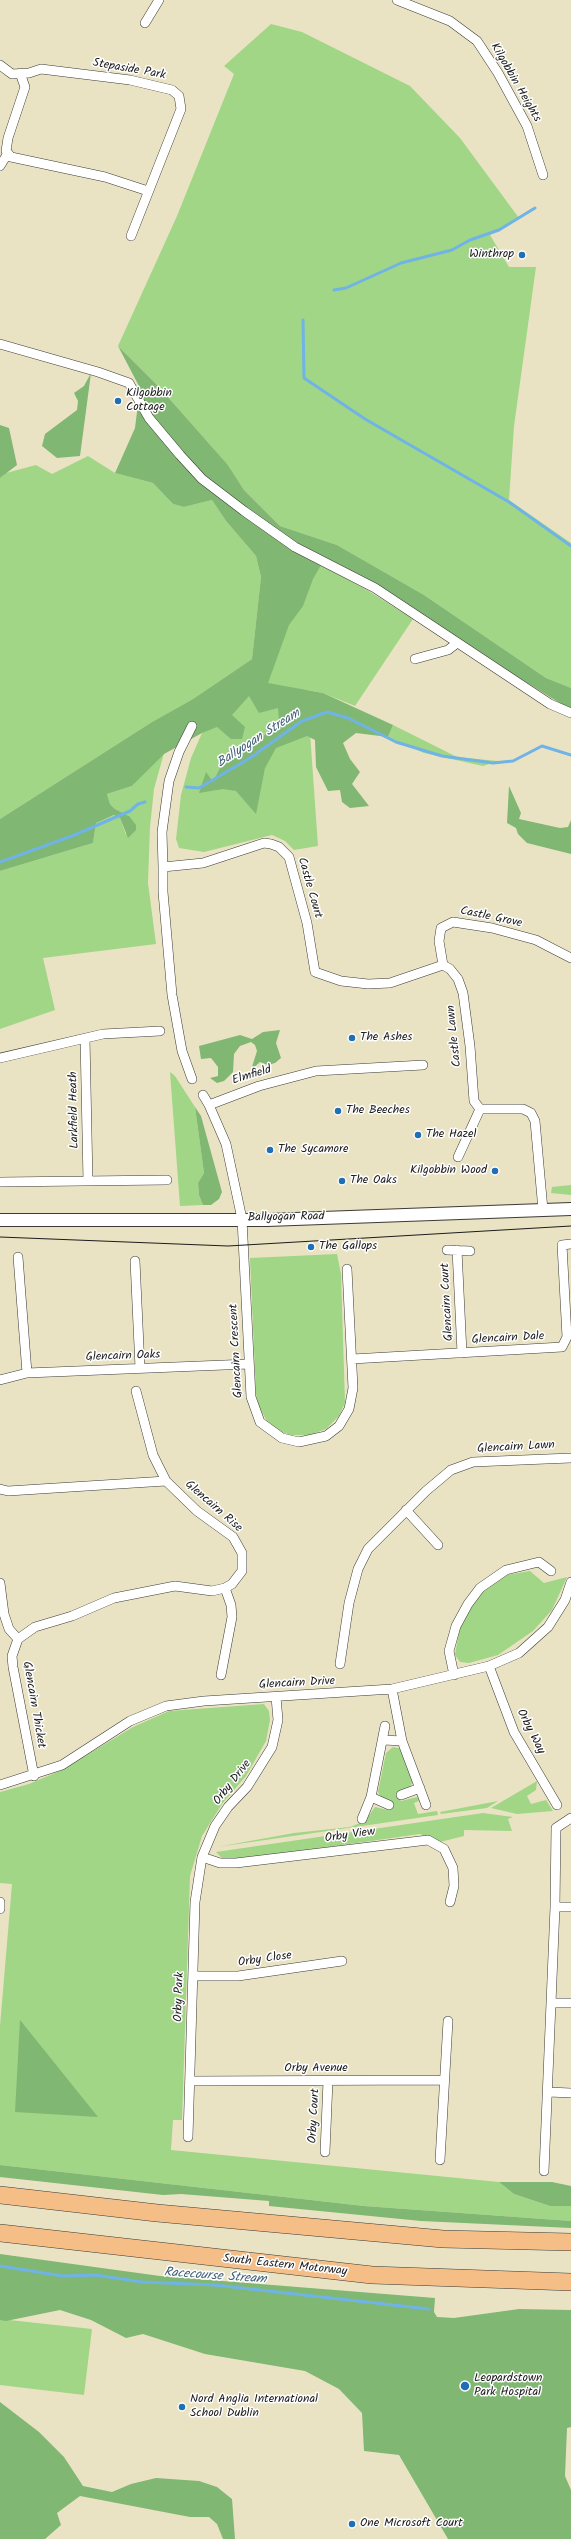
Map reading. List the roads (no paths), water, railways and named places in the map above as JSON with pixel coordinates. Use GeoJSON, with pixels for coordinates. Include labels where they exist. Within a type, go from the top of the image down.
{"type":"FeatureCollection","features":[{"type":"Feature","properties":{"kind":"highway"},"geometry":{"type":"LineString","coordinates":[[0,2194],[157,2213],[443,2239],[571,2242]]}},
{"type":"Feature","properties":{"kind":"highway","name":"South Eastern Motorway"},"geometry":{"type":"LineString","coordinates":[[0,2233],[372,2275],[571,2282]]}},
{"type":"Feature","properties":{"kind":"street"},"geometry":{"type":"LineString","coordinates":[[146,23],[158,0]]}},
{"type":"Feature","properties":{"kind":"street","name":"Kilgobbin Heights"},"geometry":{"type":"LineString","coordinates":[[399,0],[450,21],[477,41],[498,73],[527,126],[543,175]]}},
{"type":"Feature","properties":{"kind":"street","name":"Stepaside Park"},"geometry":{"type":"LineString","coordinates":[[0,65],[12,74],[29,73],[41,69],[100,75],[172,90],[179,96],[181,109],[131,236]]}},
{"type":"Feature","properties":{"kind":"street"},"geometry":{"type":"LineString","coordinates":[[20,73],[26,87],[8,138],[6,151],[11,157],[105,177],[148,191]]}},
{"type":"Feature","properties":{"kind":"street"},"geometry":{"type":"LineString","coordinates":[[0,166],[8,153]]}},
{"type":"Feature","properties":{"kind":"street"},"geometry":{"type":"LineString","coordinates":[[0,344],[98,372],[129,383],[149,418],[202,479],[295,547],[375,588],[550,704],[571,713]]}},
{"type":"Feature","properties":{"kind":"street"},"geometry":{"type":"LineString","coordinates":[[415,659],[448,650],[456,643]]}},
{"type":"Feature","properties":{"kind":"street"},"geometry":{"type":"LineString","coordinates":[[192,726],[179,752],[169,781],[162,832],[163,892],[172,995],[182,1051],[192,1079]]}},
{"type":"Feature","properties":{"kind":"street","name":"Castle Court"},"geometry":{"type":"LineString","coordinates":[[163,867],[203,863],[264,842],[271,844],[279,848],[289,857],[307,923],[315,972],[341,981],[368,984],[390,982],[443,965]]}},
{"type":"Feature","properties":{"kind":"street","name":"Castle Grove"},"geometry":{"type":"LineString","coordinates":[[443,965],[440,941],[441,928],[453,922],[492,928],[536,940],[571,958]]}},
{"type":"Feature","properties":{"kind":"street","name":"Castle Lawn"},"geometry":{"type":"LineString","coordinates":[[443,965],[450,969],[458,979],[463,993],[470,1046],[473,1096],[480,1109]]}},
{"type":"Feature","properties":{"kind":"street"},"geometry":{"type":"LineString","coordinates":[[0,1058],[112,1032],[160,1031]]}},
{"type":"Feature","properties":{"kind":"street","name":"Larkfield Heath"},"geometry":{"type":"LineString","coordinates":[[85,1038],[88,1181]]}},
{"type":"Feature","properties":{"kind":"street","name":"Elmfield"},"geometry":{"type":"LineString","coordinates":[[209,1105],[259,1086],[316,1071],[423,1065]]}},
{"type":"Feature","properties":{"kind":"street"},"geometry":{"type":"LineString","coordinates":[[203,1095],[226,1144],[242,1219]]}},
{"type":"Feature","properties":{"kind":"street"},"geometry":{"type":"LineString","coordinates":[[458,1157],[480,1109],[523,1109],[531,1113],[534,1121],[543,1210]]}},
{"type":"Feature","properties":{"kind":"street"},"geometry":{"type":"LineString","coordinates":[[0,1182],[167,1180]]}},
{"type":"Feature","properties":{"kind":"street","name":"Ballyogan Road"},"geometry":{"type":"LineString","coordinates":[[0,1220],[242,1219],[571,1209]]}},
{"type":"Feature","properties":{"kind":"street","name":"Glencairn Crescent"},"geometry":{"type":"LineString","coordinates":[[242,1219],[248,1364],[251,1397],[258,1418],[275,1435],[299,1442],[326,1436],[343,1421],[351,1402],[352,1359],[347,1269]]}},
{"type":"Feature","properties":{"kind":"street","name":"Glencairn Dale"},"geometry":{"type":"LineString","coordinates":[[352,1359],[559,1348],[564,1345],[567,1337],[566,1244]]}},
{"type":"Feature","properties":{"kind":"street","name":"Glencairn Court"},"geometry":{"type":"LineString","coordinates":[[447,1250],[470,1250]]}},
{"type":"Feature","properties":{"kind":"street","name":"Glencairn Court"},"geometry":{"type":"LineString","coordinates":[[457,1250],[462,1353]]}},
{"type":"Feature","properties":{"kind":"street"},"geometry":{"type":"LineString","coordinates":[[18,1257],[27,1373]]}},
{"type":"Feature","properties":{"kind":"street"},"geometry":{"type":"LineString","coordinates":[[135,1261],[140,1368]]}},
{"type":"Feature","properties":{"kind":"street","name":"Glencairn Oaks"},"geometry":{"type":"LineString","coordinates":[[0,1380],[27,1373],[248,1364]]}},
{"type":"Feature","properties":{"kind":"street"},"geometry":{"type":"LineString","coordinates":[[136,1391],[153,1454],[166,1481]]}},
{"type":"Feature","properties":{"kind":"street","name":"Glencairn Lawn"},"geometry":{"type":"LineString","coordinates":[[340,1664],[348,1602],[358,1569],[368,1549],[406,1510],[451,1470],[473,1462],[571,1458]]}},
{"type":"Feature","properties":{"kind":"street","name":"Glencairn Rise"},"geometry":{"type":"LineString","coordinates":[[1,1490],[166,1481],[197,1511],[233,1538],[242,1553],[242,1571],[232,1584],[225,1588]]}},
{"type":"Feature","properties":{"kind":"street"},"geometry":{"type":"LineString","coordinates":[[406,1510],[438,1545]]}},
{"type":"Feature","properties":{"kind":"street"},"geometry":{"type":"LineString","coordinates":[[454,1675],[449,1651],[456,1626],[468,1604],[480,1588],[506,1570],[539,1562],[551,1571]]}},
{"type":"Feature","properties":{"kind":"street","name":"Glencairn Drive"},"geometry":{"type":"LineString","coordinates":[[0,1785],[34,1776],[62,1765],[130,1721],[166,1706],[392,1689],[489,1666],[519,1653],[548,1627],[565,1600],[571,1582]]}},
{"type":"Feature","properties":{"kind":"street"},"geometry":{"type":"LineString","coordinates":[[0,1583],[4,1614],[9,1629],[18,1639],[35,1627],[72,1616],[114,1598],[175,1586],[212,1592],[225,1588],[231,1605],[232,1617],[221,1675]]}},
{"type":"Feature","properties":{"kind":"street","name":"Glencairn Thicket"},"geometry":{"type":"LineString","coordinates":[[18,1639],[12,1656],[13,1667],[34,1776]]}},
{"type":"Feature","properties":{"kind":"street","name":"Orby Way"},"geometry":{"type":"LineString","coordinates":[[489,1666],[514,1732],[557,1805]]}},
{"type":"Feature","properties":{"kind":"street"},"geometry":{"type":"LineString","coordinates":[[392,1689],[402,1741],[426,1805]]}},
{"type":"Feature","properties":{"kind":"street","name":"Orby Drive"},"geometry":{"type":"LineString","coordinates":[[202,1857],[215,1826],[228,1807],[248,1787],[272,1747],[278,1720],[276,1697]]}},
{"type":"Feature","properties":{"kind":"street"},"geometry":{"type":"LineString","coordinates":[[362,1819],[371,1797],[384,1740],[385,1726]]}},
{"type":"Feature","properties":{"kind":"street"},"geometry":{"type":"LineString","coordinates":[[384,1740],[402,1741]]}},
{"type":"Feature","properties":{"kind":"street"},"geometry":{"type":"LineString","coordinates":[[401,1795],[420,1788]]}},
{"type":"Feature","properties":{"kind":"street"},"geometry":{"type":"LineString","coordinates":[[371,1797],[389,1806]]}},
{"type":"Feature","properties":{"kind":"street"},"geometry":{"type":"LineString","coordinates":[[544,2171],[549,2092],[556,1828],[571,1818]]}},
{"type":"Feature","properties":{"kind":"street","name":"Orby View"},"geometry":{"type":"LineString","coordinates":[[202,1857],[220,1863],[236,1863],[428,1840],[444,1849],[453,1868],[454,1886],[450,1902]]}},
{"type":"Feature","properties":{"kind":"street","name":"Orby Park"},"geometry":{"type":"LineString","coordinates":[[188,2137],[195,1902],[202,1857]]}},
{"type":"Feature","properties":{"kind":"street"},"geometry":{"type":"LineString","coordinates":[[0,1902],[0,1908]]}},
{"type":"Feature","properties":{"kind":"street"},"geometry":{"type":"LineString","coordinates":[[555,1907],[571,1908]]}},
{"type":"Feature","properties":{"kind":"street","name":"Orby Close"},"geometry":{"type":"LineString","coordinates":[[192,1976],[238,1976],[342,1961]]}},
{"type":"Feature","properties":{"kind":"street"},"geometry":{"type":"LineString","coordinates":[[552,2003],[571,2004]]}},
{"type":"Feature","properties":{"kind":"street"},"geometry":{"type":"LineString","coordinates":[[440,2160],[448,2021]]}},
{"type":"Feature","properties":{"kind":"street","name":"Orby Avenue"},"geometry":{"type":"LineString","coordinates":[[190,2081],[444,2080]]}},
{"type":"Feature","properties":{"kind":"street","name":"Orby Court"},"geometry":{"type":"LineString","coordinates":[[325,2152],[328,2081]]}},
{"type":"Feature","properties":{"kind":"street"},"geometry":{"type":"LineString","coordinates":[[549,2092],[571,2093]]}},
{"type":"Feature","properties":{"kind":"waterway"},"geometry":{"type":"LineString","coordinates":[[334,290],[346,288],[401,263],[452,250],[470,240],[499,230],[535,208]]}},
{"type":"Feature","properties":{"kind":"waterway"},"geometry":{"type":"LineString","coordinates":[[303,320],[304,378],[365,419],[509,502],[571,546]]}},
{"type":"Feature","properties":{"kind":"waterway","name":"Ballyogan Stream"},"geometry":{"type":"LineString","coordinates":[[186,787],[199,788],[250,758],[302,721],[327,712],[348,718],[396,742],[442,756],[493,763],[513,761],[542,746],[571,755]]}},
{"type":"Feature","properties":{"kind":"waterway","name":"Ballyogan Stream"},"geometry":{"type":"LineString","coordinates":[[0,862],[72,836],[130,811],[138,804],[145,802]]}},
{"type":"Feature","properties":{"kind":"waterway","name":"Racecourse Stream"},"geometry":{"type":"LineString","coordinates":[[0,2266],[63,2276],[96,2275],[142,2282],[215,2285],[429,2309]]}},
{"type":"Feature","properties":{"kind":"tram line"},"geometry":{"type":"LineString","coordinates":[[0,1237],[228,1246],[571,1226]]}},
{"type":"Feature","properties":{"kind":"place","name":"Winthrop"},"geometry":{"type":"Point","coordinates":[522,255]}},
{"type":"Feature","properties":{"kind":"place","name":"Kilgobbin Cottage"},"geometry":{"type":"Point","coordinates":[118,401]}},
{"type":"Feature","properties":{"kind":"place","name":"The Ashes"},"geometry":{"type":"Point","coordinates":[352,1038]}},
{"type":"Feature","properties":{"kind":"place","name":"The Beeches"},"geometry":{"type":"Point","coordinates":[338,1111]}},
{"type":"Feature","properties":{"kind":"place","name":"The Hazel"},"geometry":{"type":"Point","coordinates":[418,1135]}},
{"type":"Feature","properties":{"kind":"place","name":"The Sycamore"},"geometry":{"type":"Point","coordinates":[270,1150]}},
{"type":"Feature","properties":{"kind":"place","name":"Kilgobbin Wood"},"geometry":{"type":"Point","coordinates":[495,1171]}},
{"type":"Feature","properties":{"kind":"place","name":"The Oaks"},"geometry":{"type":"Point","coordinates":[342,1181]}},
{"type":"Feature","properties":{"kind":"place","name":"The Gallops"},"geometry":{"type":"Point","coordinates":[311,1247]}},
{"type":"Feature","properties":{"kind":"place","name":"Leopardstown Park Hospital"},"geometry":{"type":"Point","coordinates":[465,2386]}},
{"type":"Feature","properties":{"kind":"place","name":"Nord Anglia International School Dublin"},"geometry":{"type":"Point","coordinates":[182,2407]}},
{"type":"Feature","properties":{"kind":"place","name":"One Microsoft Court"},"geometry":{"type":"Point","coordinates":[352,2524]}}]}
